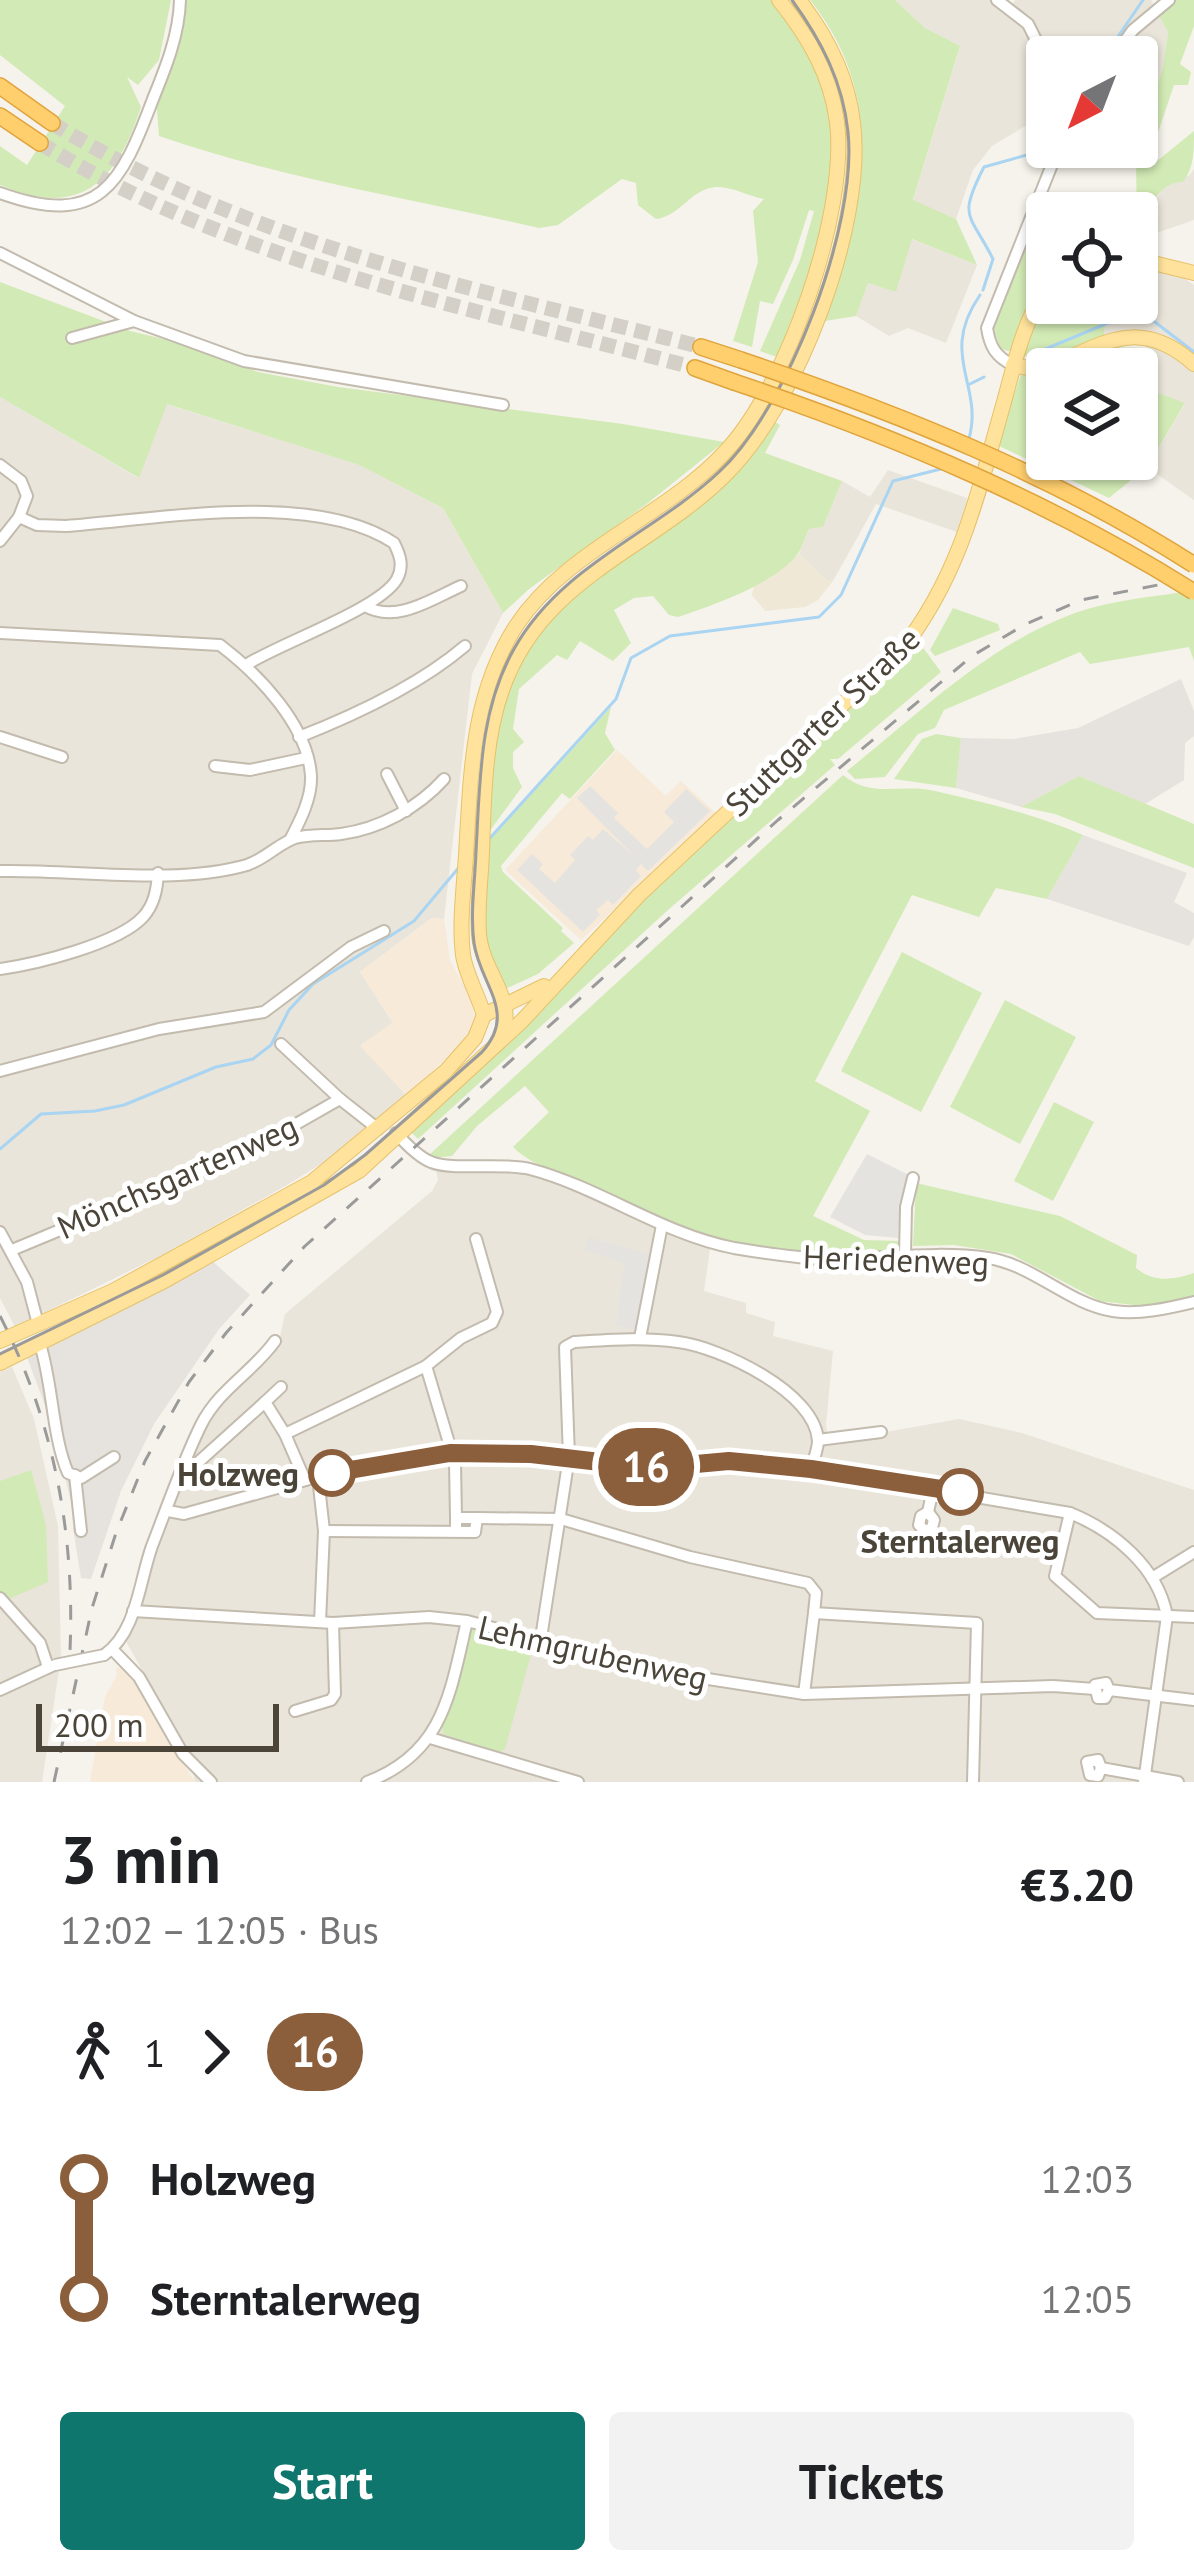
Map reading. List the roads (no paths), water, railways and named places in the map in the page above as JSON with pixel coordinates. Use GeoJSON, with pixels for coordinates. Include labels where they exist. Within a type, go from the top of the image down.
{"type":"FeatureCollection","features":[{"type":"Feature","properties":{"kind":"highway"},"geometry":{"type":"LineString","coordinates":[[0,86],[52,123]]}},
{"type":"Feature","properties":{"kind":"highway"},"geometry":{"type":"LineString","coordinates":[[0,116],[40,143]]}},
{"type":"Feature","properties":{"kind":"highway"},"geometry":{"type":"LineString","coordinates":[[701,347],[923,426],[1118,519],[1194,565]]}},
{"type":"Feature","properties":{"kind":"highway"},"geometry":{"type":"LineString","coordinates":[[695,368],[830,414],[999,486],[1194,592]]}},
{"type":"Feature","properties":{"kind":"main road"},"geometry":{"type":"LineString","coordinates":[[0,1342],[113,1291],[312,1182],[470,1047],[484,1015],[463,953],[464,881],[476,724],[495,663],[517,625],[557,581],[726,452],[769,387],[826,240],[834,201],[838,133],[817,55],[779,0]]}},
{"type":"Feature","properties":{"kind":"main road"},"geometry":{"type":"LineString","coordinates":[[507,1010],[482,950],[481,872],[491,730],[504,683],[529,634],[581,581],[692,503],[741,459],[784,395],[839,249],[853,191],[853,121],[839,69],[799,0]]}},
{"type":"Feature","properties":{"kind":"main road"},"geometry":{"type":"LineString","coordinates":[[1158,265],[1194,274]]}},
{"type":"Feature","properties":{"kind":"main road","name":"Stuttgarter Straße"},"geometry":{"type":"LineString","coordinates":[[0,1364],[184,1270],[352,1176],[500,1041],[639,895],[891,661],[932,610],[964,537],[1028,324]]}},
{"type":"Feature","properties":{"kind":"main road"},"geometry":{"type":"LineString","coordinates":[[1013,365],[1038,368],[1108,341],[1131,338],[1163,343],[1194,364]]}},
{"type":"Feature","properties":{"kind":"main road","name":"Stuttgarter Straße"},"geometry":{"type":"LineString","coordinates":[[500,1041],[507,1010],[578,958]]}},
{"type":"Feature","properties":{"kind":"main road","name":"Stuttgarter Straße"},"geometry":{"type":"LineString","coordinates":[[484,1015],[535,1005]]}},
{"type":"Feature","properties":{"kind":"main road"},"geometry":{"type":"LineString","coordinates":[[38,1324],[40,1344]]}},
{"type":"Feature","properties":{"kind":"street"},"geometry":{"type":"LineString","coordinates":[[0,194],[64,207],[90,201],[110,188],[132,155],[167,64],[181,0]]}},
{"type":"Feature","properties":{"kind":"street"},"geometry":{"type":"LineString","coordinates":[[997,0],[1028,24],[1034,36]]}},
{"type":"Feature","properties":{"kind":"street"},"geometry":{"type":"LineString","coordinates":[[1129,36],[1168,0]]}},
{"type":"Feature","properties":{"kind":"street"},"geometry":{"type":"LineString","coordinates":[[1013,365],[989,345],[987,328],[1051,168]]}},
{"type":"Feature","properties":{"kind":"street"},"geometry":{"type":"LineString","coordinates":[[0,253],[134,321],[244,361],[503,405]]}},
{"type":"Feature","properties":{"kind":"street"},"geometry":{"type":"LineString","coordinates":[[72,338],[134,321]]}},
{"type":"Feature","properties":{"kind":"street"},"geometry":{"type":"LineString","coordinates":[[0,465],[21,481],[27,496],[20,517],[0,541]]}},
{"type":"Feature","properties":{"kind":"street"},"geometry":{"type":"LineString","coordinates":[[20,517],[37,524],[66,526],[290,511],[342,520],[394,543],[401,557],[400,575],[389,589],[365,606],[246,665]]}},
{"type":"Feature","properties":{"kind":"street"},"geometry":{"type":"LineString","coordinates":[[365,606],[398,612],[461,586]]}},
{"type":"Feature","properties":{"kind":"street"},"geometry":{"type":"LineString","coordinates":[[0,633],[220,645],[246,665],[282,709],[306,758],[310,784],[290,840],[248,864],[158,873],[0,871]]}},
{"type":"Feature","properties":{"kind":"street"},"geometry":{"type":"LineString","coordinates":[[298,737],[347,719],[465,646]]}},
{"type":"Feature","properties":{"kind":"street"},"geometry":{"type":"LineString","coordinates":[[0,737],[62,758]]}},
{"type":"Feature","properties":{"kind":"street"},"geometry":{"type":"LineString","coordinates":[[215,766],[250,770],[306,758]]}},
{"type":"Feature","properties":{"kind":"street"},"geometry":{"type":"LineString","coordinates":[[388,774],[406,811]]}},
{"type":"Feature","properties":{"kind":"street"},"geometry":{"type":"LineString","coordinates":[[290,840],[362,829],[406,811],[444,779]]}},
{"type":"Feature","properties":{"kind":"street"},"geometry":{"type":"LineString","coordinates":[[0,969],[69,951],[137,923],[155,898],[158,873]]}},
{"type":"Feature","properties":{"kind":"street"},"geometry":{"type":"LineString","coordinates":[[0,1071],[159,1028],[264,1012],[351,947],[383,931]]}},
{"type":"Feature","properties":{"kind":"street","name":"Mönchsgartenweg"},"geometry":{"type":"LineString","coordinates":[[281,1044],[340,1100],[382,1125]]}},
{"type":"Feature","properties":{"kind":"street","name":"Mönchsgartenweg"},"geometry":{"type":"LineString","coordinates":[[12,1250],[208,1169],[340,1100]]}},
{"type":"Feature","properties":{"kind":"street","name":"Heriedenweg"},"geometry":{"type":"LineString","coordinates":[[382,1125],[432,1163],[491,1163],[529,1169],[572,1183],[662,1225],[727,1246],[824,1259],[987,1258],[1018,1265],[1076,1297],[1114,1311],[1194,1302]]}},
{"type":"Feature","properties":{"kind":"street"},"geometry":{"type":"LineString","coordinates":[[904,1255],[913,1178]]}},
{"type":"Feature","properties":{"kind":"street"},"geometry":{"type":"LineString","coordinates":[[640,1338],[662,1225]]}},
{"type":"Feature","properties":{"kind":"street"},"geometry":{"type":"LineString","coordinates":[[0,1232],[27,1282],[38,1324]]}},
{"type":"Feature","properties":{"kind":"street"},"geometry":{"type":"LineString","coordinates":[[285,1433],[426,1366],[496,1317],[476,1239]]}},
{"type":"Feature","properties":{"kind":"street"},"geometry":{"type":"LineString","coordinates":[[541,1638],[569,1456],[565,1347],[574,1342],[640,1338],[703,1346],[757,1372],[802,1408],[818,1439],[811,1469]]}},
{"type":"Feature","properties":{"kind":"street"},"geometry":{"type":"LineString","coordinates":[[0,1690],[51,1666],[108,1652],[123,1637],[154,1543],[214,1402],[275,1341]]}},
{"type":"Feature","properties":{"kind":"street"},"geometry":{"type":"LineString","coordinates":[[40,1344],[52,1381],[68,1473],[89,1475],[114,1457]]}},
{"type":"Feature","properties":{"kind":"street"},"geometry":{"type":"LineString","coordinates":[[426,1366],[455,1463],[455,1532]]}},
{"type":"Feature","properties":{"kind":"street"},"geometry":{"type":"LineString","coordinates":[[182,1478],[281,1387]]}},
{"type":"Feature","properties":{"kind":"street"},"geometry":{"type":"LineString","coordinates":[[265,1402],[312,1478],[324,1531],[326,1622],[335,1694],[331,1700],[295,1711]]}},
{"type":"Feature","properties":{"kind":"street"},"geometry":{"type":"LineString","coordinates":[[818,1439],[881,1432]]}},
{"type":"Feature","properties":{"kind":"street"},"geometry":{"type":"LineString","coordinates":[[168,1511],[184,1514],[312,1478],[450,1453],[569,1456],[652,1468],[729,1461],[811,1469],[1070,1513],[1111,1535],[1152,1578],[1167,1616],[1144,1778]]}},
{"type":"Feature","properties":{"kind":"street"},"geometry":{"type":"LineString","coordinates":[[75,1475],[81,1532]]}},
{"type":"Feature","properties":{"kind":"street"},"geometry":{"type":"LineString","coordinates":[[928,1512],[933,1489]]}},
{"type":"Feature","properties":{"kind":"street"},"geometry":{"type":"LineString","coordinates":[[1070,1513],[1055,1576],[1097,1613],[1194,1616]]}},
{"type":"Feature","properties":{"kind":"street"},"geometry":{"type":"LineString","coordinates":[[456,1518],[561,1519],[690,1557],[808,1583],[816,1593],[804,1694]]}},
{"type":"Feature","properties":{"kind":"street"},"geometry":{"type":"LineString","coordinates":[[324,1531],[476,1532],[477,1519]]}},
{"type":"Feature","properties":{"kind":"street"},"geometry":{"type":"LineString","coordinates":[[1152,1578],[1194,1552]]}},
{"type":"Feature","properties":{"kind":"street"},"geometry":{"type":"LineString","coordinates":[[4,1602],[40,1643],[51,1666]]}},
{"type":"Feature","properties":{"kind":"street","name":"Lehmgrubenweg"},"geometry":{"type":"LineString","coordinates":[[133,1610],[326,1622],[429,1617],[541,1638],[663,1672],[804,1694],[1053,1686],[1094,1689],[1098,1682],[1106,1683],[1109,1690],[1156,1694]]}},
{"type":"Feature","properties":{"kind":"street"},"geometry":{"type":"LineString","coordinates":[[814,1613],[977,1623],[973,1782]]}},
{"type":"Feature","properties":{"kind":"street"},"geometry":{"type":"LineString","coordinates":[[367,1782],[406,1764],[430,1738],[450,1694],[466,1622]]}},
{"type":"Feature","properties":{"kind":"street"},"geometry":{"type":"LineString","coordinates":[[108,1652],[139,1677],[199,1778],[211,1782]]}},
{"type":"Feature","properties":{"kind":"street"},"geometry":{"type":"LineString","coordinates":[[1156,1694],[1194,1700]]}},
{"type":"Feature","properties":{"kind":"street"},"geometry":{"type":"LineString","coordinates":[[430,1738],[578,1782]]}},
{"type":"Feature","properties":{"kind":"street"},"geometry":{"type":"LineString","coordinates":[[1101,1768],[1178,1782]]}},
{"type":"Feature","properties":{"kind":"waterway"},"geometry":{"type":"LineString","coordinates":[[1118,36],[1143,0]]}},
{"type":"Feature","properties":{"kind":"waterway"},"geometry":{"type":"LineString","coordinates":[[983,290],[993,259],[970,215],[971,197],[984,167],[1026,155]]}},
{"type":"Feature","properties":{"kind":"waterway"},"geometry":{"type":"LineString","coordinates":[[968,442],[972,422],[963,336],[980,295]]}},
{"type":"Feature","properties":{"kind":"waterway"},"geometry":{"type":"LineString","coordinates":[[1048,348],[1108,323],[1151,319],[1194,352]]}},
{"type":"Feature","properties":{"kind":"waterway"},"geometry":{"type":"LineString","coordinates":[[970,384],[984,377]]}},
{"type":"Feature","properties":{"kind":"waterway"},"geometry":{"type":"LineString","coordinates":[[490,838],[616,699],[631,658],[670,636],[819,617],[841,595],[893,481],[941,469]]}},
{"type":"Feature","properties":{"kind":"waterway"},"geometry":{"type":"LineString","coordinates":[[0,1149],[41,1114],[124,1105],[216,1067],[253,1059],[271,1045],[289,1010],[313,984],[414,921],[461,865]]}},
{"type":"Feature","properties":{"kind":"tunnel"},"geometry":{"type":"LineString","coordinates":[[52,123],[128,166],[286,233],[450,283],[701,347]]}},
{"type":"Feature","properties":{"kind":"tunnel"},"geometry":{"type":"LineString","coordinates":[[40,143],[116,185],[276,252],[358,279],[695,368]]}},
{"type":"Feature","properties":{"kind":"tram line"},"geometry":{"type":"LineString","coordinates":[[0,1354],[163,1275],[324,1185],[365,1155],[492,1038],[497,1011],[474,943],[473,909],[483,748],[502,673],[533,620],[556,595],[693,494],[745,443],[793,361],[830,264],[842,216],[848,132],[829,62],[792,0]]}},
{"type":"Feature","properties":{"kind":"railway"},"geometry":{"type":"LineString","coordinates":[[54,1782],[92,1608],[145,1461],[189,1382],[226,1333],[305,1246],[778,820],[972,656],[1024,625],[1081,600],[1194,578]]}},
{"type":"Feature","properties":{"kind":"railway"},"geometry":{"type":"LineString","coordinates":[[0,1316],[34,1396],[57,1479],[69,1564],[70,1651]]}},
{"type":"Feature","properties":{"kind":"place","name":"Holzweg"},"geometry":{"type":"Point","coordinates":[332,1473]}},
{"type":"Feature","properties":{"kind":"place","name":"Sterntalerweg"},"geometry":{"type":"Point","coordinates":[960,1492]}}]}
